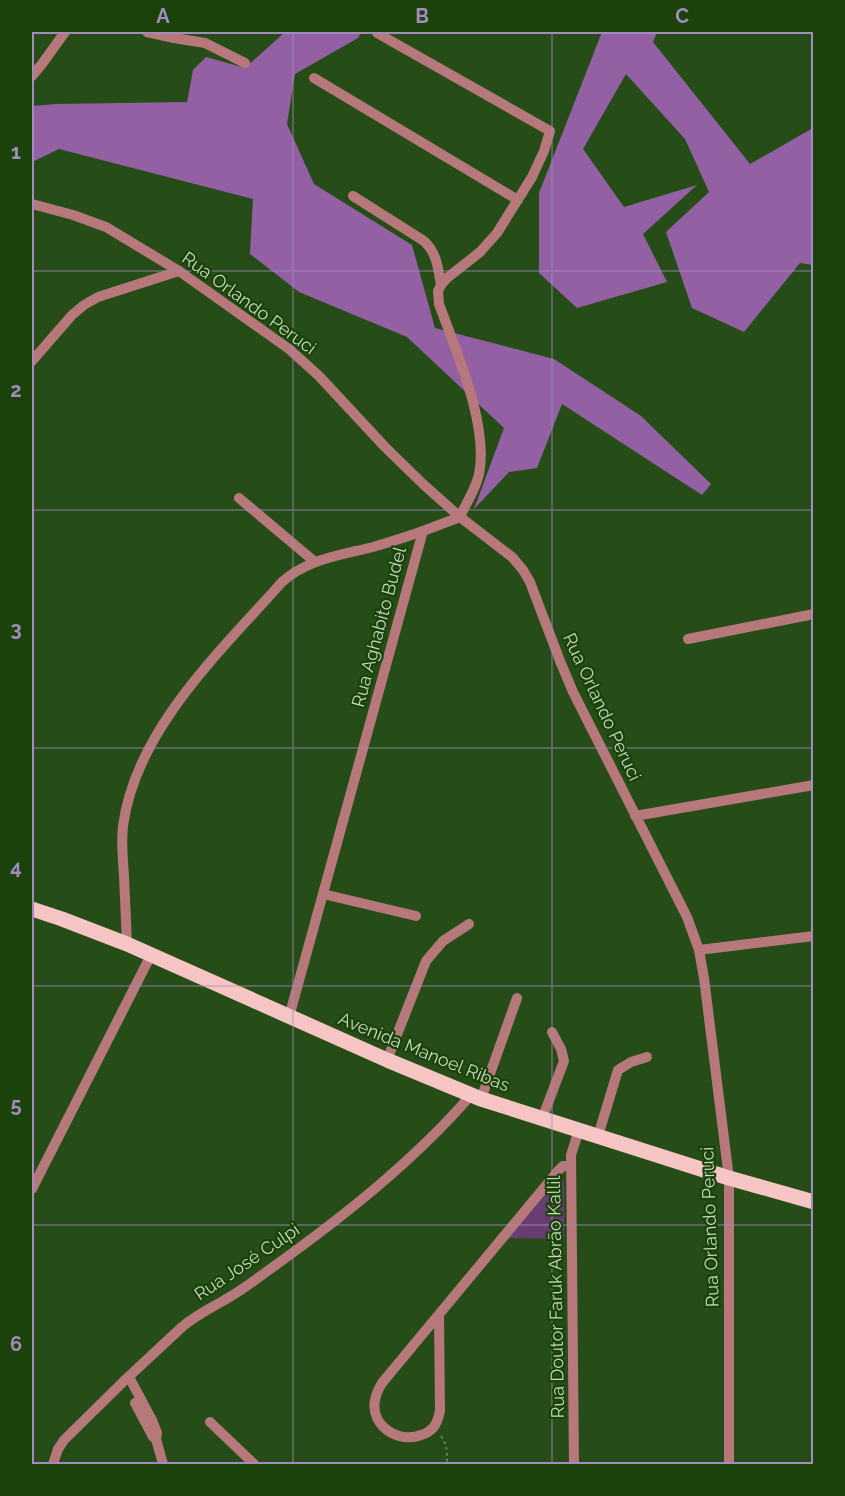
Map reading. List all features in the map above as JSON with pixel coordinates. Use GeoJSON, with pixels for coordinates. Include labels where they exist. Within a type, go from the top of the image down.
{"type":"FeatureCollection","features":[{"type":"Feature","properties":{"kind":"main road","name":"Avenida Manoel Ribas"},"geometry":{"type":"LineString","coordinates":[[32,909],[127,944],[387,1060],[476,1097],[729,1178],[813,1202]]}},
{"type":"Feature","properties":{"kind":"street"},"geometry":{"type":"LineString","coordinates":[[32,76],[65,32]]}},
{"type":"Feature","properties":{"kind":"street"},"geometry":{"type":"LineString","coordinates":[[147,32],[205,43],[245,63]]}},
{"type":"Feature","properties":{"kind":"street"},"geometry":{"type":"LineString","coordinates":[[376,33],[550,131],[539,164],[498,233],[490,243],[447,278],[438,291],[438,298],[469,389],[480,445],[478,476],[460,517]]}},
{"type":"Feature","properties":{"kind":"street"},"geometry":{"type":"LineString","coordinates":[[314,78],[518,200]]}},
{"type":"Feature","properties":{"kind":"street"},"geometry":{"type":"LineString","coordinates":[[352,196],[430,247],[436,257],[441,285]]}},
{"type":"Feature","properties":{"kind":"street","name":"Rua Orlando Peruci"},"geometry":{"type":"LineString","coordinates":[[32,204],[106,227],[179,271],[289,349],[404,466],[460,517],[512,557],[530,582],[569,682],[687,917],[699,950],[729,1178],[729,1464]]}},
{"type":"Feature","properties":{"kind":"street"},"geometry":{"type":"LineString","coordinates":[[32,361],[72,315],[84,305],[98,297],[179,271]]}},
{"type":"Feature","properties":{"kind":"street"},"geometry":{"type":"LineString","coordinates":[[239,498],[315,562]]}},
{"type":"Feature","properties":{"kind":"street","name":"Rua Aghabito Budel"},"geometry":{"type":"LineString","coordinates":[[289,1017],[423,531],[460,517]]}},
{"type":"Feature","properties":{"kind":"street"},"geometry":{"type":"LineString","coordinates":[[127,944],[123,828],[131,791],[150,747],[167,719],[204,669],[292,573],[315,562],[423,531]]}},
{"type":"Feature","properties":{"kind":"street"},"geometry":{"type":"LineString","coordinates":[[688,639],[813,614]]}},
{"type":"Feature","properties":{"kind":"street"},"geometry":{"type":"LineString","coordinates":[[635,816],[813,784]]}},
{"type":"Feature","properties":{"kind":"street"},"geometry":{"type":"LineString","coordinates":[[323,894],[416,916]]}},
{"type":"Feature","properties":{"kind":"street"},"geometry":{"type":"LineString","coordinates":[[387,1060],[426,961],[443,941],[470,924]]}},
{"type":"Feature","properties":{"kind":"street"},"geometry":{"type":"LineString","coordinates":[[699,950],[813,936]]}},
{"type":"Feature","properties":{"kind":"street"},"geometry":{"type":"LineString","coordinates":[[32,1189],[151,955]]}},
{"type":"Feature","properties":{"kind":"street"},"geometry":{"type":"LineString","coordinates":[[476,1097],[517,998]]}},
{"type":"Feature","properties":{"kind":"street"},"geometry":{"type":"LineString","coordinates":[[542,1119],[564,1061],[552,1032]]}},
{"type":"Feature","properties":{"kind":"street"},"geometry":{"type":"LineString","coordinates":[[598,1136],[618,1070],[631,1062],[647,1057]]}},
{"type":"Feature","properties":{"kind":"street","name":"Rua José Culpi"},"geometry":{"type":"LineString","coordinates":[[53,1464],[64,1440],[191,1320],[242,1289],[380,1184],[476,1097]]}},
{"type":"Feature","properties":{"kind":"street","name":"Rua Doutor Faruk Abrão Kallil"},"geometry":{"type":"LineString","coordinates":[[574,1464],[571,1155],[579,1130]]}},
{"type":"Feature","properties":{"kind":"street"},"geometry":{"type":"LineString","coordinates":[[439,1315],[440,1411],[433,1428],[427,1433],[409,1438],[393,1435],[385,1429],[374,1408],[382,1383],[561,1168],[571,1166]]}},
{"type":"Feature","properties":{"kind":"street"},"geometry":{"type":"LineString","coordinates":[[127,1379],[152,1420],[163,1464]]}},
{"type":"Feature","properties":{"kind":"street"},"geometry":{"type":"LineString","coordinates":[[210,1422],[254,1464]]}},
{"type":"Feature","properties":{"kind":"path"},"geometry":{"type":"LineString","coordinates":[[433,1428],[446,1443],[447,1464]]}},
{"type":"Feature","properties":{"kind":"shaded area"},"geometry":{"type":"Polygon","coordinates":[[[285,32],[361,32],[358,38],[295,74],[287,124],[314,184],[412,245],[435,328],[554,359],[641,416],[711,484],[702,495],[562,404],[537,468],[509,472],[474,509],[504,428],[407,337],[299,292],[250,254],[253,199],[59,149],[32,162],[32,106],[187,102],[193,70],[206,57],[245,68],[285,32]]]}},
{"type":"Feature","properties":{"kind":"shaded area"},"geometry":{"type":"Polygon","coordinates":[[[602,32],[657,32],[653,42],[750,164],[813,128],[813,265],[800,263],[744,332],[692,308],[666,232],[709,192],[685,139],[626,74],[583,149],[624,207],[697,185],[643,234],[667,282],[577,308],[539,273],[539,193],[602,32]]]}},
{"type":"Feature","properties":{"kind":"shaded area"},"geometry":{"type":"Polygon","coordinates":[[[556,1178],[563,1180],[564,1184],[564,1239],[505,1238],[556,1178]]]}}]}
